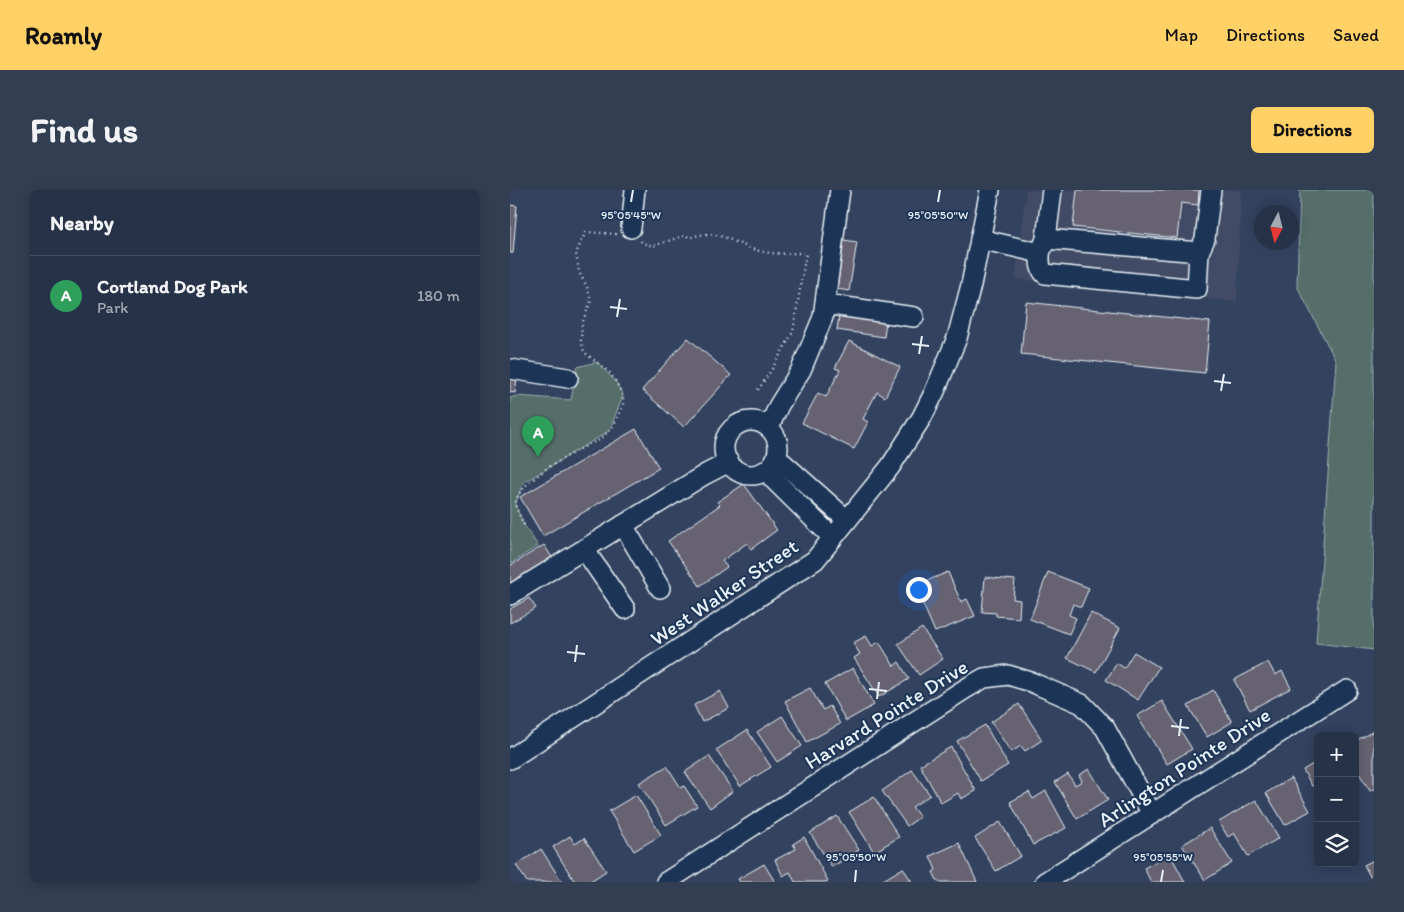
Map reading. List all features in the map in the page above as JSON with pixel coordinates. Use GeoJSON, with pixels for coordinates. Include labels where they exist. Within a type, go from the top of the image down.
{"type":"FeatureCollection","features":[{"type":"Feature","properties":{"kind":"street"},"geometry":{"type":"LineString","coordinates":[[629,233],[636,190]]}},
{"type":"Feature","properties":{"kind":"street"},"geometry":{"type":"LineString","coordinates":[[769,427],[779,405],[801,370],[823,317],[840,190]]}},
{"type":"Feature","properties":{"kind":"street","name":"West Walker Street"},"geometry":{"type":"LineString","coordinates":[[510,759],[815,560],[890,467],[922,416],[935,391],[957,338],[971,285],[990,190]]}},
{"type":"Feature","properties":{"kind":"street"},"geometry":{"type":"LineString","coordinates":[[1052,190],[1040,265],[1042,271],[1046,274],[1197,289],[1199,252],[1205,239],[1211,190]]}},
{"type":"Feature","properties":{"kind":"street"},"geometry":{"type":"LineString","coordinates":[[980,239],[1043,246],[1199,252]]}},
{"type":"Feature","properties":{"kind":"street"},"geometry":{"type":"LineString","coordinates":[[825,304],[914,317]]}},
{"type":"Feature","properties":{"kind":"street"},"geometry":{"type":"LineString","coordinates":[[510,369],[568,378]]}},
{"type":"Feature","properties":{"kind":"street"},"geometry":{"type":"LineString","coordinates":[[753,421],[769,427],[778,442],[776,460],[770,467],[756,474],[748,474],[734,468],[729,462],[726,454],[726,438],[737,425],[753,421]]}},
{"type":"Feature","properties":{"kind":"street"},"geometry":{"type":"LineString","coordinates":[[510,594],[704,475],[729,462]]}},
{"type":"Feature","properties":{"kind":"street"},"geometry":{"type":"LineString","coordinates":[[770,467],[783,463],[847,520]]}},
{"type":"Feature","properties":{"kind":"street"},"geometry":{"type":"LineString","coordinates":[[770,467],[773,480],[832,537]]}},
{"type":"Feature","properties":{"kind":"street"},"geometry":{"type":"LineString","coordinates":[[623,525],[660,588]]}},
{"type":"Feature","properties":{"kind":"street"},"geometry":{"type":"LineString","coordinates":[[584,549],[625,609]]}},
{"type":"Feature","properties":{"kind":"street","name":"Harvard Pointe Drive"},"geometry":{"type":"LineString","coordinates":[[666,882],[984,678],[1008,675],[1031,682],[1082,704],[1105,728],[1152,814]]}},
{"type":"Feature","properties":{"kind":"street","name":"Arlington Pointe Drive"},"geometry":{"type":"LineString","coordinates":[[1045,882],[1347,690]]}},
{"type":"Feature","properties":{"kind":"path"},"geometry":{"type":"LineString","coordinates":[[524,525],[515,505],[518,495],[527,484],[547,468],[599,440],[612,428],[623,406],[623,396],[610,373],[584,352],[581,340],[582,323],[591,300],[588,288],[579,272],[576,253],[586,232],[629,233],[642,243],[653,246],[686,235],[688,238],[699,234],[714,234],[759,250],[774,253],[806,254],[793,332],[758,390]]}},
{"type":"Feature","properties":{"kind":"shaded area"},"geometry":{"type":"Polygon","coordinates":[[[1026,190],[1241,190],[1237,302],[1015,279],[1026,190]]]}},
{"type":"Feature","properties":{"kind":"green space"},"geometry":{"type":"Polygon","coordinates":[[[1300,190],[1374,190],[1374,650],[1316,643],[1336,361],[1297,286],[1300,190]]]}},
{"type":"Feature","properties":{"kind":"green space"},"geometry":{"type":"Polygon","coordinates":[[[597,362],[616,382],[623,396],[609,431],[523,483],[515,505],[524,525],[538,546],[510,564],[510,398],[517,396],[571,400],[577,367],[597,362]]]}},
{"type":"Feature","properties":{"kind":"building"},"geometry":{"type":"Polygon","coordinates":[[[1077,190],[1199,190],[1198,205],[1181,203],[1177,238],[1073,227],[1077,190]]]}},
{"type":"Feature","properties":{"kind":"building"},"geometry":{"type":"Polygon","coordinates":[[[510,205],[517,206],[513,253],[510,253],[510,205]]]}},
{"type":"Feature","properties":{"kind":"building"},"geometry":{"type":"Polygon","coordinates":[[[844,240],[857,242],[849,291],[837,289],[844,240]]]}},
{"type":"Feature","properties":{"kind":"building"},"geometry":{"type":"Polygon","coordinates":[[[1026,302],[1210,322],[1205,373],[1021,354],[1026,302]]]}},
{"type":"Feature","properties":{"kind":"building"},"geometry":{"type":"Polygon","coordinates":[[[839,315],[886,321],[884,337],[837,330],[839,315]]]}},
{"type":"Feature","properties":{"kind":"building"},"geometry":{"type":"Polygon","coordinates":[[[688,338],[731,375],[684,427],[642,390],[688,338]]]}},
{"type":"Feature","properties":{"kind":"building"},"geometry":{"type":"Polygon","coordinates":[[[849,341],[900,367],[885,397],[877,392],[863,419],[868,422],[854,449],[802,423],[818,393],[826,397],[840,370],[835,368],[849,341]]]}},
{"type":"Feature","properties":{"kind":"building"},"geometry":{"type":"Polygon","coordinates":[[[510,377],[517,378],[515,393],[510,392],[510,377]]]}},
{"type":"Feature","properties":{"kind":"building"},"geometry":{"type":"Polygon","coordinates":[[[636,429],[659,468],[543,536],[520,497],[636,429]]]}},
{"type":"Feature","properties":{"kind":"building"},"geometry":{"type":"Polygon","coordinates":[[[744,484],[777,530],[751,549],[747,543],[722,561],[727,567],[700,586],[668,541],[720,505],[717,502],[744,484]]]}},
{"type":"Feature","properties":{"kind":"building"},"geometry":{"type":"Polygon","coordinates":[[[544,545],[553,559],[510,585],[510,566],[544,545]]]}},
{"type":"Feature","properties":{"kind":"building"},"geometry":{"type":"Polygon","coordinates":[[[948,572],[961,602],[967,599],[975,616],[935,632],[915,586],[948,572]]]}},
{"type":"Feature","properties":{"kind":"building"},"geometry":{"type":"Polygon","coordinates":[[[1048,572],[1089,588],[1081,607],[1073,604],[1069,615],[1076,618],[1069,634],[1030,619],[1048,572]]]}},
{"type":"Feature","properties":{"kind":"building"},"geometry":{"type":"Polygon","coordinates":[[[985,577],[1015,580],[1013,599],[1020,600],[1019,618],[996,616],[996,613],[982,612],[985,577]]]}},
{"type":"Feature","properties":{"kind":"building"},"geometry":{"type":"Polygon","coordinates":[[[529,598],[536,608],[510,623],[510,609],[529,598]]]}},
{"type":"Feature","properties":{"kind":"building"},"geometry":{"type":"Polygon","coordinates":[[[1091,613],[1120,628],[1096,672],[1067,658],[1091,613]]]}},
{"type":"Feature","properties":{"kind":"building"},"geometry":{"type":"Polygon","coordinates":[[[922,628],[943,659],[919,675],[898,644],[922,628]]]}},
{"type":"Feature","properties":{"kind":"building"},"geometry":{"type":"Polygon","coordinates":[[[866,636],[872,646],[879,642],[894,666],[899,662],[909,679],[879,697],[854,658],[860,654],[853,643],[866,636]]]}},
{"type":"Feature","properties":{"kind":"building"},"geometry":{"type":"Polygon","coordinates":[[[1134,652],[1159,667],[1138,700],[1106,680],[1117,663],[1124,668],[1134,652]]]}},
{"type":"Feature","properties":{"kind":"building"},"geometry":{"type":"Polygon","coordinates":[[[1268,662],[1275,675],[1282,671],[1291,688],[1250,710],[1234,680],[1268,662]]]}},
{"type":"Feature","properties":{"kind":"building"},"geometry":{"type":"Polygon","coordinates":[[[853,668],[874,705],[846,721],[825,684],[853,668]]]}},
{"type":"Feature","properties":{"kind":"building"},"geometry":{"type":"Polygon","coordinates":[[[810,688],[823,710],[830,706],[840,724],[807,742],[785,701],[810,688]]]}},
{"type":"Feature","properties":{"kind":"building"},"geometry":{"type":"Polygon","coordinates":[[[1213,690],[1232,722],[1207,737],[1188,706],[1213,690]]]}},
{"type":"Feature","properties":{"kind":"building"},"geometry":{"type":"Polygon","coordinates":[[[720,691],[729,708],[702,722],[694,705],[720,691]]]}},
{"type":"Feature","properties":{"kind":"building"},"geometry":{"type":"Polygon","coordinates":[[[1162,701],[1192,749],[1167,764],[1137,716],[1162,701]]]}},
{"type":"Feature","properties":{"kind":"building"},"geometry":{"type":"Polygon","coordinates":[[[1019,704],[1042,740],[1025,751],[1021,746],[1011,752],[991,722],[1019,704]]]}},
{"type":"Feature","properties":{"kind":"building"},"geometry":{"type":"Polygon","coordinates":[[[782,716],[802,746],[777,762],[757,732],[782,716]]]}},
{"type":"Feature","properties":{"kind":"building"},"geometry":{"type":"Polygon","coordinates":[[[985,725],[1008,765],[981,781],[957,741],[985,725]]]}},
{"type":"Feature","properties":{"kind":"building"},"geometry":{"type":"Polygon","coordinates":[[[747,730],[771,767],[740,786],[716,750],[747,730]]]}},
{"type":"Feature","properties":{"kind":"building"},"geometry":{"type":"Polygon","coordinates":[[[1374,731],[1374,789],[1370,791],[1359,773],[1359,739],[1374,731]]]}},
{"type":"Feature","properties":{"kind":"building"},"geometry":{"type":"Polygon","coordinates":[[[951,747],[976,791],[961,799],[958,793],[941,803],[920,765],[951,747]]]}},
{"type":"Feature","properties":{"kind":"building"},"geometry":{"type":"Polygon","coordinates":[[[709,756],[733,791],[710,808],[685,772],[709,756]]]}},
{"type":"Feature","properties":{"kind":"building"},"geometry":{"type":"Polygon","coordinates":[[[1314,763],[1314,785],[1312,786],[1303,770],[1314,763]]]}},
{"type":"Feature","properties":{"kind":"building"},"geometry":{"type":"Polygon","coordinates":[[[667,766],[681,788],[684,786],[697,806],[666,825],[639,783],[667,766]]]}},
{"type":"Feature","properties":{"kind":"building"},"geometry":{"type":"Polygon","coordinates":[[[1089,769],[1108,800],[1077,819],[1055,782],[1068,774],[1075,785],[1082,781],[1079,775],[1089,769]]]}},
{"type":"Feature","properties":{"kind":"building"},"geometry":{"type":"Polygon","coordinates":[[[912,770],[930,795],[912,807],[920,817],[907,826],[882,791],[912,770]]]}},
{"type":"Feature","properties":{"kind":"building"},"geometry":{"type":"Polygon","coordinates":[[[1291,778],[1310,811],[1285,825],[1266,793],[1291,778]]]}},
{"type":"Feature","properties":{"kind":"building"},"geometry":{"type":"Polygon","coordinates":[[[1046,791],[1066,828],[1033,845],[1010,802],[1029,792],[1033,799],[1046,791]]]}},
{"type":"Feature","properties":{"kind":"building"},"geometry":{"type":"Polygon","coordinates":[[[636,795],[661,835],[634,851],[609,811],[636,795]]]}},
{"type":"Feature","properties":{"kind":"building"},"geometry":{"type":"Polygon","coordinates":[[[874,797],[899,837],[874,852],[849,812],[874,797]]]}},
{"type":"Feature","properties":{"kind":"building"},"geometry":{"type":"Polygon","coordinates":[[[1256,800],[1279,838],[1248,856],[1234,833],[1228,837],[1219,822],[1256,800]]]}},
{"type":"Feature","properties":{"kind":"building"},"geometry":{"type":"Polygon","coordinates":[[[837,816],[859,850],[832,867],[810,833],[837,816]]]}},
{"type":"Feature","properties":{"kind":"building"},"geometry":{"type":"Polygon","coordinates":[[[1000,822],[1021,856],[996,871],[975,838],[1000,822]]]}},
{"type":"Feature","properties":{"kind":"building"},"geometry":{"type":"Polygon","coordinates":[[[1210,828],[1232,863],[1205,880],[1182,845],[1210,828]]]}},
{"type":"Feature","properties":{"kind":"building"},"geometry":{"type":"Polygon","coordinates":[[[570,836],[575,844],[584,838],[606,871],[589,882],[575,882],[553,847],[570,836]]]}},
{"type":"Feature","properties":{"kind":"building"},"geometry":{"type":"Polygon","coordinates":[[[804,837],[828,881],[795,882],[790,872],[783,876],[775,860],[796,849],[793,844],[804,837]]]}},
{"type":"Feature","properties":{"kind":"building"},"geometry":{"type":"Polygon","coordinates":[[[959,843],[977,882],[938,882],[933,872],[936,870],[930,856],[959,843]]]}},
{"type":"Feature","properties":{"kind":"building"},"geometry":{"type":"Polygon","coordinates":[[[541,849],[562,882],[527,882],[516,865],[541,849]]]}},
{"type":"Feature","properties":{"kind":"building"},"geometry":{"type":"Polygon","coordinates":[[[1170,854],[1185,882],[1151,882],[1144,868],[1170,854]]]}},
{"type":"Feature","properties":{"kind":"building"},"geometry":{"type":"Polygon","coordinates":[[[1374,860],[1374,882],[1373,882],[1364,865],[1374,860]]]}},
{"type":"Feature","properties":{"kind":"building"},"geometry":{"type":"Polygon","coordinates":[[[764,864],[775,882],[740,882],[738,879],[764,864]]]}},
{"type":"Feature","properties":{"kind":"building"},"geometry":{"type":"Polygon","coordinates":[[[903,868],[912,882],[880,882],[903,868]]]}},
{"type":"Feature","properties":{"kind":"place","name":"Cortland Dog Park"},"geometry":{"type":"Point","coordinates":[538,457]}}]}
